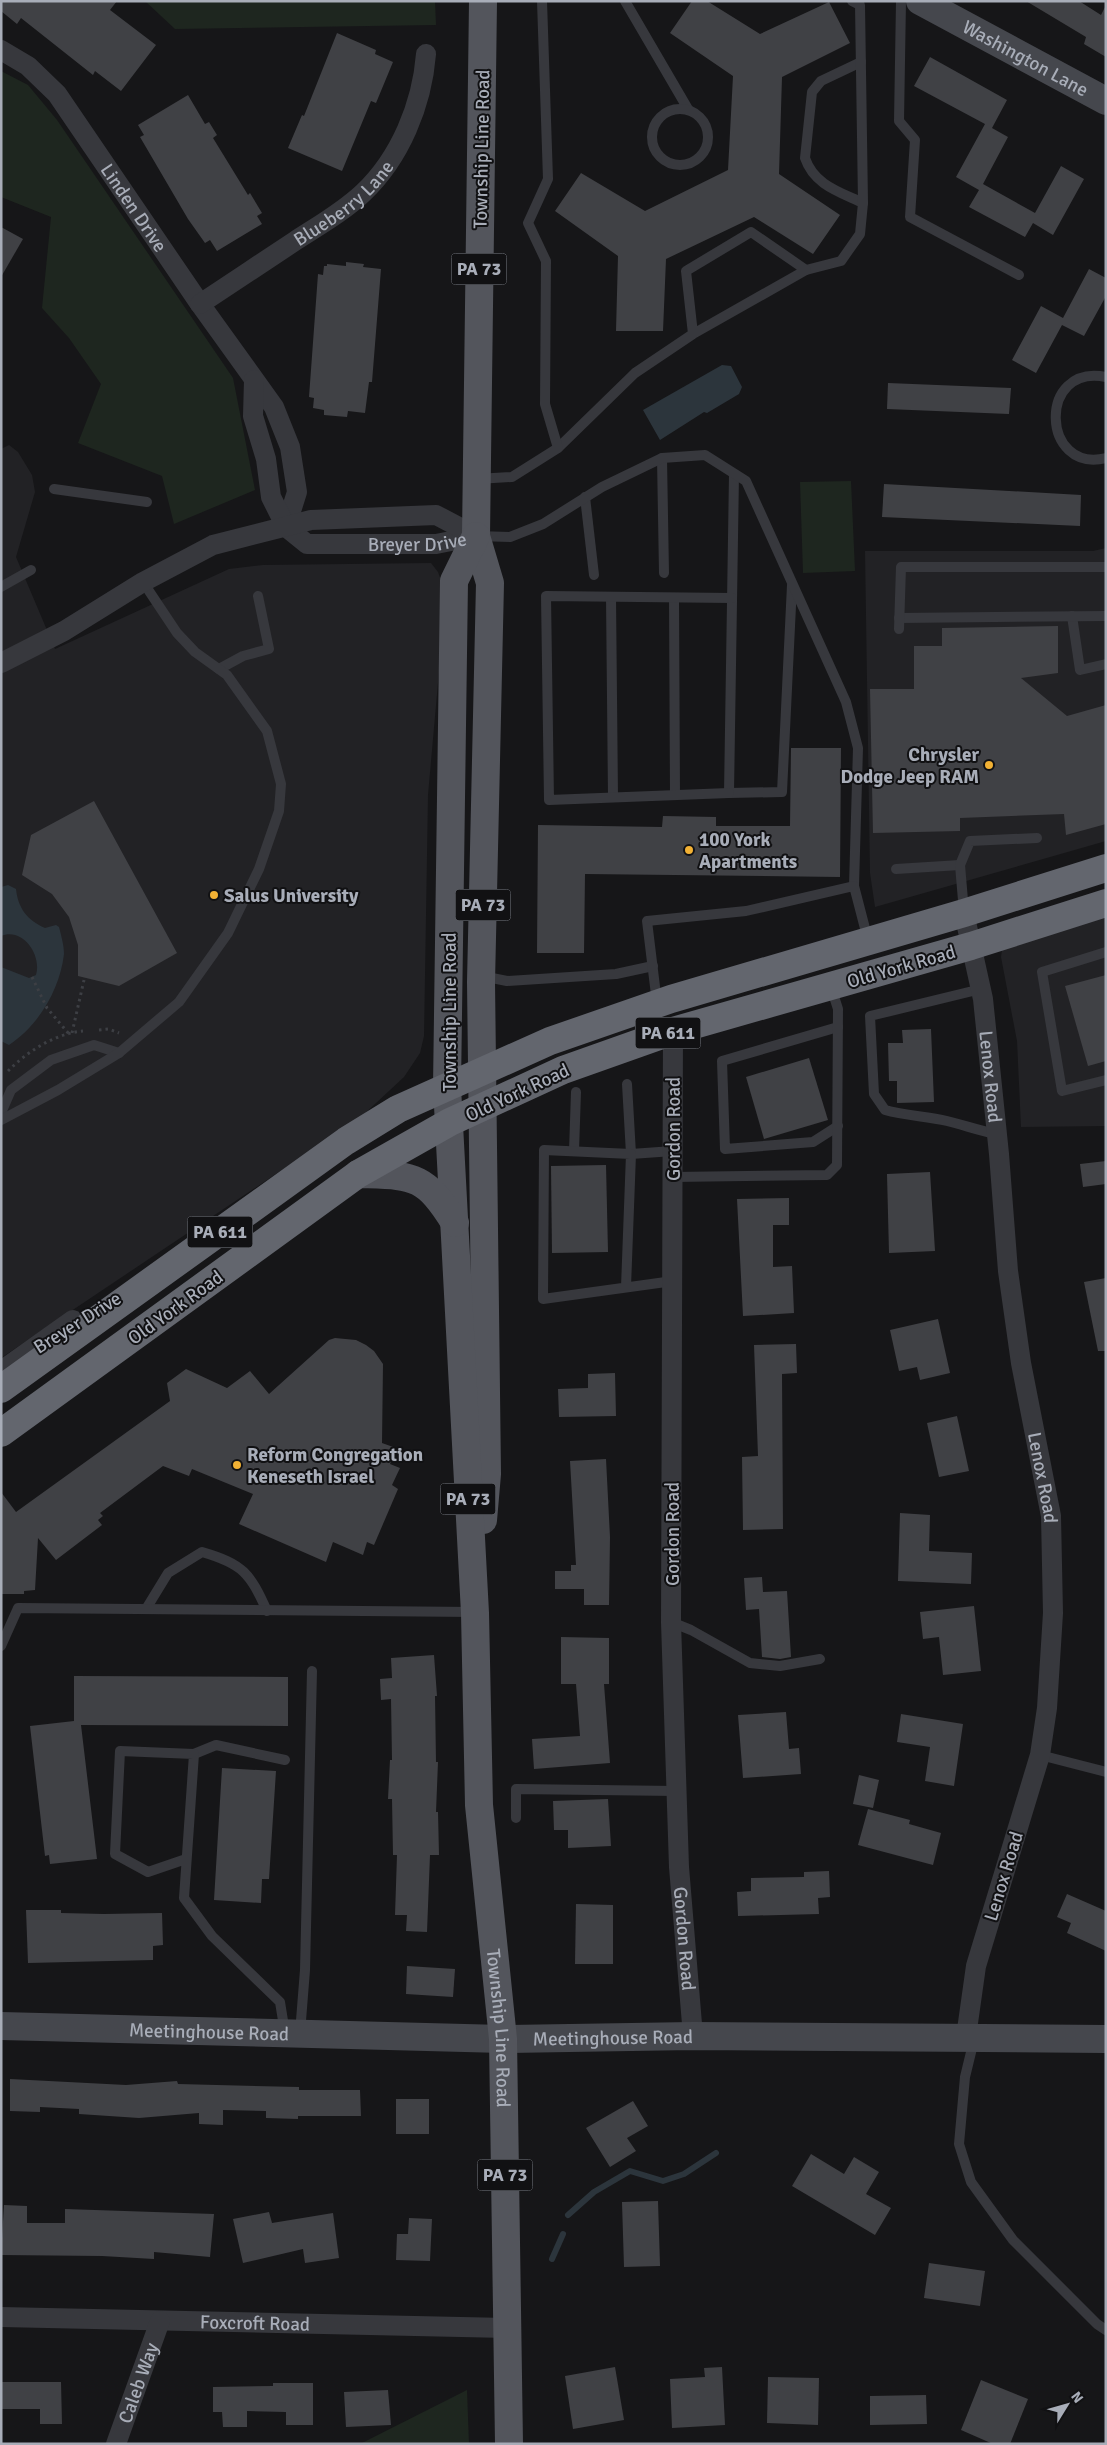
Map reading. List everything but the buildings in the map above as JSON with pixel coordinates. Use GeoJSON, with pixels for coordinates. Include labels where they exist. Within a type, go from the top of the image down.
{"type":"FeatureCollection","features":[{"type":"Feature","properties":{"kind":"highway","name":"Old York Road"},"geometry":{"type":"LineString","coordinates":[[1,1390],[346,1142],[398,1109],[550,1041],[658,1004],[964,913],[1106,868]]}},
{"type":"Feature","properties":{"kind":"highway","name":"Old York Road"},"geometry":{"type":"LineString","coordinates":[[1,1433],[358,1174],[450,1122],[482,1109],[563,1070],[673,1031],[971,946],[1106,903]]}},
{"type":"Feature","properties":{"kind":"main road","name":"Township Line Road"},"geometry":{"type":"LineString","coordinates":[[475,1612],[487,1474],[481,976],[490,583],[476,536],[483,1]]}},
{"type":"Feature","properties":{"kind":"main road","name":"Township Line Road"},"geometry":{"type":"LineString","coordinates":[[476,536],[454,582],[447,1087],[475,1612],[478,1805],[503,2039],[509,2444]]}},
{"type":"Feature","properties":{"kind":"main road"},"geometry":{"type":"LineString","coordinates":[[358,1174],[409,1177],[419,1181],[440,1199],[455,1222]]}},
{"type":"Feature","properties":{"kind":"street","name":"Washington Lane"},"geometry":{"type":"LineString","coordinates":[[920,1],[1106,101]]}},
{"type":"Feature","properties":{"kind":"street","name":"Linden Drive"},"geometry":{"type":"LineString","coordinates":[[1,50],[28,66],[57,94],[200,304],[274,407],[290,447],[298,492],[286,527]]}},
{"type":"Feature","properties":{"kind":"street","name":"Blueberry Lane"},"geometry":{"type":"LineString","coordinates":[[200,304],[346,208],[375,180],[394,153],[413,115],[424,80],[426,54]]}},
{"type":"Feature","properties":{"kind":"street"},"geometry":{"type":"LineString","coordinates":[[254,380],[253,416],[266,459],[271,497],[286,527]]}},
{"type":"Feature","properties":{"kind":"street","name":"Breyer Drive"},"geometry":{"type":"LineString","coordinates":[[1,663],[64,631],[143,582],[213,545],[311,520],[436,515],[476,536]]}},
{"type":"Feature","properties":{"kind":"street","name":"Breyer Drive"},"geometry":{"type":"LineString","coordinates":[[286,527],[307,544],[436,544],[476,536]]}},
{"type":"Feature","properties":{"kind":"street","name":"Lenox Road"},"geometry":{"type":"LineString","coordinates":[[964,913],[981,990],[997,1134],[1008,1270],[1021,1364],[1051,1516],[1053,1613],[1048,1708],[1040,1755],[976,1966],[970,2037]]}},
{"type":"Feature","properties":{"kind":"street","name":"Gordon Road"},"geometry":{"type":"LineString","coordinates":[[673,1031],[671,1622],[679,1867],[693,2036]]}},
{"type":"Feature","properties":{"kind":"street","name":"Breyer Drive"},"geometry":{"type":"LineString","coordinates":[[1,1371],[104,1301],[155,1278]]}},
{"type":"Feature","properties":{"kind":"street","name":"Meetinghouse Road"},"geometry":{"type":"LineString","coordinates":[[1,2026],[503,2039],[693,2036],[1106,2039]]}},
{"type":"Feature","properties":{"kind":"street","name":"Foxcroft Road"},"geometry":{"type":"LineString","coordinates":[[1,2317],[508,2328]]}},
{"type":"Feature","properties":{"kind":"street","name":"Caleb Way"},"geometry":{"type":"LineString","coordinates":[[116,2444],[160,2321]]}},
{"type":"Feature","properties":{"kind":"lane"},"geometry":{"type":"LineString","coordinates":[[542,1],[548,179],[528,223],[546,261],[545,404],[558,448]]}},
{"type":"Feature","properties":{"kind":"lane"},"geometry":{"type":"LineString","coordinates":[[625,1],[688,110],[696,113],[707,129],[706,147],[702,155],[687,164],[669,162],[661,157],[652,141],[656,123],[669,110],[688,110]]}},
{"type":"Feature","properties":{"kind":"lane"},"geometry":{"type":"LineString","coordinates":[[477,479],[512,478],[558,448],[635,374],[693,334],[806,270],[841,261],[860,234],[863,203],[860,5],[852,1]]}},
{"type":"Feature","properties":{"kind":"lane"},"geometry":{"type":"LineString","coordinates":[[901,1],[899,121],[915,140],[910,217],[1019,275]]}},
{"type":"Feature","properties":{"kind":"lane"},"geometry":{"type":"LineString","coordinates":[[861,62],[821,81],[812,92],[805,158],[808,167],[822,183],[863,203]]}},
{"type":"Feature","properties":{"kind":"lane"},"geometry":{"type":"LineString","coordinates":[[693,334],[686,271],[751,232],[806,270]]}},
{"type":"Feature","properties":{"kind":"lane"},"geometry":{"type":"LineString","coordinates":[[1106,377],[1093,376],[1073,383],[1059,398],[1054,422],[1061,440],[1075,454],[1087,458],[1106,458]]}},
{"type":"Feature","properties":{"kind":"lane"},"geometry":{"type":"LineString","coordinates":[[476,536],[510,537],[543,524],[602,487],[662,458],[705,455],[746,481],[846,702],[858,748],[854,886],[868,941]]}},
{"type":"Feature","properties":{"kind":"lane"},"geometry":{"type":"LineString","coordinates":[[662,458],[664,573]]}},
{"type":"Feature","properties":{"kind":"lane"},"geometry":{"type":"LineString","coordinates":[[729,793],[734,474]]}},
{"type":"Feature","properties":{"kind":"lane"},"geometry":{"type":"LineString","coordinates":[[54,489],[147,502]]}},
{"type":"Feature","properties":{"kind":"lane"},"geometry":{"type":"LineString","coordinates":[[585,498],[594,575]]}},
{"type":"Feature","properties":{"kind":"lane"},"geometry":{"type":"LineString","coordinates":[[1106,566],[901,567],[899,624],[1106,616]]}},
{"type":"Feature","properties":{"kind":"lane"},"geometry":{"type":"LineString","coordinates":[[1,587],[31,570]]}},
{"type":"Feature","properties":{"kind":"lane"},"geometry":{"type":"LineString","coordinates":[[1,1120],[58,1090],[119,1053],[179,1002],[228,933],[259,869],[279,811],[281,784],[266,731],[227,675],[195,652],[177,633],[143,582]]}},
{"type":"Feature","properties":{"kind":"lane"},"geometry":{"type":"LineString","coordinates":[[732,598],[546,596],[549,800],[782,792],[792,584]]}},
{"type":"Feature","properties":{"kind":"lane"},"geometry":{"type":"LineString","coordinates":[[219,669],[244,656],[269,649],[258,596]]}},
{"type":"Feature","properties":{"kind":"lane"},"geometry":{"type":"LineString","coordinates":[[610,597],[613,798]]}},
{"type":"Feature","properties":{"kind":"lane"},"geometry":{"type":"LineString","coordinates":[[674,598],[675,795]]}},
{"type":"Feature","properties":{"kind":"lane"},"geometry":{"type":"LineString","coordinates":[[1072,616],[1080,670],[1106,664]]}},
{"type":"Feature","properties":{"kind":"lane"},"geometry":{"type":"LineString","coordinates":[[964,913],[960,866],[970,841],[1037,838]]}},
{"type":"Feature","properties":{"kind":"lane"},"geometry":{"type":"LineString","coordinates":[[896,869],[960,866]]}},
{"type":"Feature","properties":{"kind":"lane"},"geometry":{"type":"LineString","coordinates":[[658,1004],[647,921],[746,911],[854,886]]}},
{"type":"Feature","properties":{"kind":"lane"},"geometry":{"type":"LineString","coordinates":[[1106,952],[1042,972],[1062,1091],[1106,1080]]}},
{"type":"Feature","properties":{"kind":"lane"},"geometry":{"type":"LineString","coordinates":[[481,976],[507,981],[616,974],[653,966]]}},
{"type":"Feature","properties":{"kind":"lane"},"geometry":{"type":"LineString","coordinates":[[673,1177],[827,1175],[837,1165],[838,1009],[831,986]]}},
{"type":"Feature","properties":{"kind":"lane"},"geometry":{"type":"LineString","coordinates":[[981,990],[870,1016],[874,1094],[885,1110],[908,1116],[946,1121],[997,1134]]}},
{"type":"Feature","properties":{"kind":"lane"},"geometry":{"type":"LineString","coordinates":[[838,1027],[722,1062],[725,1149],[813,1142],[838,1126]]}},
{"type":"Feature","properties":{"kind":"lane"},"geometry":{"type":"LineString","coordinates":[[1,1113],[11,1090],[51,1060],[94,1045],[119,1053]]}},
{"type":"Feature","properties":{"kind":"lane"},"geometry":{"type":"LineString","coordinates":[[626,1287],[631,1154],[627,1084]]}},
{"type":"Feature","properties":{"kind":"lane"},"geometry":{"type":"LineString","coordinates":[[574,1151],[576,1092]]}},
{"type":"Feature","properties":{"kind":"lane"},"geometry":{"type":"LineString","coordinates":[[673,1152],[631,1154],[544,1150],[542,1298],[673,1281]]}},
{"type":"Feature","properties":{"kind":"lane"},"geometry":{"type":"LineString","coordinates":[[146,1610],[168,1573],[202,1552],[228,1559],[253,1580],[267,1611]]}},
{"type":"Feature","properties":{"kind":"lane"},"geometry":{"type":"LineString","coordinates":[[1,1646],[18,1608],[475,1612]]}},
{"type":"Feature","properties":{"kind":"lane"},"geometry":{"type":"LineString","coordinates":[[671,1622],[692,1630],[750,1663],[780,1666],[820,1659]]}},
{"type":"Feature","properties":{"kind":"lane"},"geometry":{"type":"LineString","coordinates":[[292,2034],[305,1970],[312,1671]]}},
{"type":"Feature","properties":{"kind":"lane"},"geometry":{"type":"LineString","coordinates":[[186,1859],[148,1872],[115,1854],[120,1751],[194,1754],[216,1746],[285,1760]]}},
{"type":"Feature","properties":{"kind":"lane"},"geometry":{"type":"LineString","coordinates":[[194,1754],[184,1898],[212,1936],[280,2002],[292,2034]]}},
{"type":"Feature","properties":{"kind":"lane"},"geometry":{"type":"LineString","coordinates":[[1040,1755],[1106,1772]]}},
{"type":"Feature","properties":{"kind":"lane"},"geometry":{"type":"LineString","coordinates":[[516,1818],[516,1789],[676,1791]]}},
{"type":"Feature","properties":{"kind":"lane"},"geometry":{"type":"LineString","coordinates":[[970,2037],[959,2144],[971,2182],[1013,2240],[1097,2324],[1106,2330]]}},
{"type":"Feature","properties":{"kind":"path"},"geometry":{"type":"LineString","coordinates":[[32,977],[47,1008],[71,1033],[84,980]]}},
{"type":"Feature","properties":{"kind":"shaded area"},"geometry":{"type":"Polygon","coordinates":[[[145,1],[435,1],[436,25],[175,29],[145,1]]]}},
{"type":"Feature","properties":{"kind":"shaded area"},"geometry":{"type":"Polygon","coordinates":[[[1,71],[28,85],[57,120],[233,378],[255,490],[174,524],[162,476],[78,443],[101,384],[69,338],[42,308],[51,217],[1,197],[1,71]]]}},
{"type":"Feature","properties":{"kind":"shaded area"},"geometry":{"type":"Polygon","coordinates":[[[722,365],[731,366],[742,387],[739,394],[707,413],[704,412],[660,440],[643,410],[722,365]]]}},
{"type":"Feature","properties":{"kind":"shaded area","name":"Salus University"},"geometry":{"type":"Polygon","coordinates":[[[9,445],[18,452],[32,475],[35,492],[16,557],[55,649],[229,569],[263,565],[431,563],[438,572],[443,586],[442,638],[428,795],[424,1036],[420,1053],[404,1077],[361,1117],[1,1358],[1,449],[9,445]]]}},
{"type":"Feature","properties":{"kind":"shaded area"},"geometry":{"type":"Polygon","coordinates":[[[851,481],[855,571],[803,573],[800,482],[851,481]]]}},
{"type":"Feature","properties":{"kind":"shaded area"},"geometry":{"type":"Polygon","coordinates":[[[1106,548],[1106,841],[875,907],[870,873],[865,551],[1093,551],[1106,548]]]}},
{"type":"Feature","properties":{"kind":"shaded area"},"geometry":{"type":"Polygon","coordinates":[[[8,885],[16,889],[21,908],[28,917],[45,928],[56,925],[59,927],[64,954],[62,967],[53,993],[39,1017],[20,1037],[9,1045],[1,1041],[1,967],[29,978],[36,975],[37,967],[33,951],[23,939],[17,935],[1,936],[1,887],[8,885]]]}},
{"type":"Feature","properties":{"kind":"shaded area"},"geometry":{"type":"Polygon","coordinates":[[[1106,903],[1106,1126],[1021,1127],[1017,1041],[1001,957],[1004,935],[1106,903]]]}},
{"type":"Feature","properties":{"kind":"shaded area"},"geometry":{"type":"Polygon","coordinates":[[[467,2390],[469,2444],[360,2444],[467,2390]]]}},
{"type":"Feature","properties":{"kind":"waterway"},"geometry":{"type":"LineString","coordinates":[[568,2215],[594,2192],[630,2171],[663,2181],[684,2174],[716,2153]]}},
{"type":"Feature","properties":{"kind":"waterway"},"geometry":{"type":"LineString","coordinates":[[552,2259],[563,2234]]}},
{"type":"Feature","properties":{"kind":"place","name":"Chrysler Dodge Jeep RAM"},"geometry":{"type":"Point","coordinates":[989,765]}},
{"type":"Feature","properties":{"kind":"place","name":"100 York Apartments"},"geometry":{"type":"Point","coordinates":[689,850]}},
{"type":"Feature","properties":{"kind":"place","name":"Salus University"},"geometry":{"type":"Point","coordinates":[214,895]}},
{"type":"Feature","properties":{"kind":"place","name":"Reform Congregation Keneseth Israel"},"geometry":{"type":"Point","coordinates":[237,1465]}}]}
